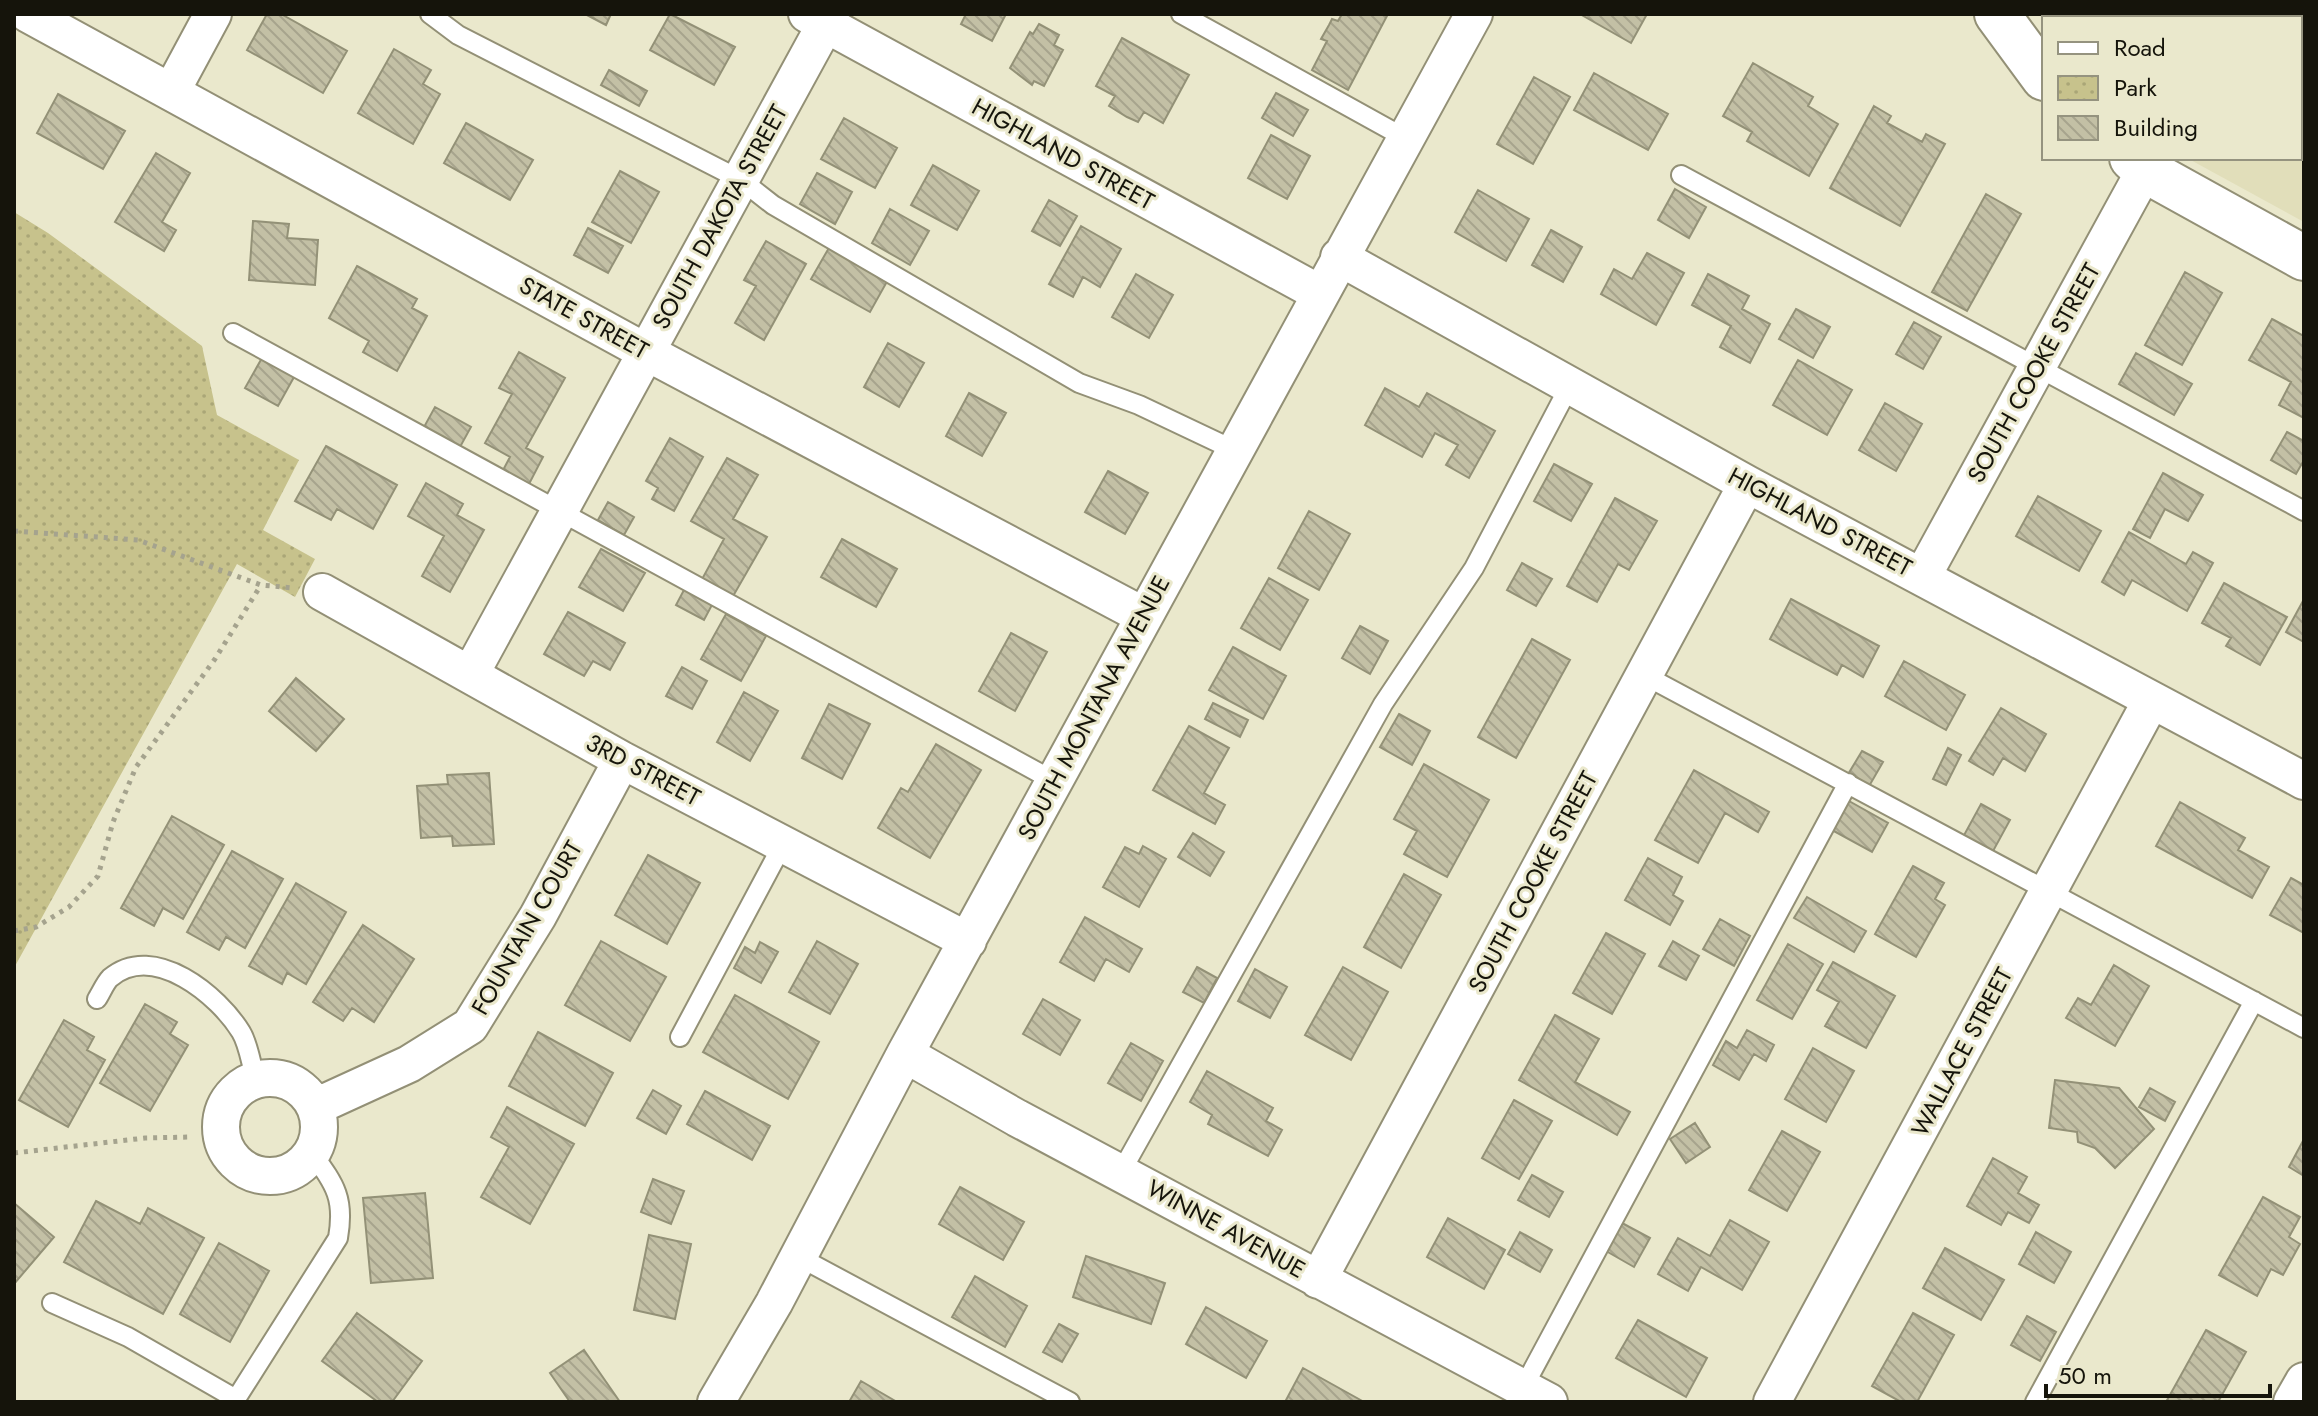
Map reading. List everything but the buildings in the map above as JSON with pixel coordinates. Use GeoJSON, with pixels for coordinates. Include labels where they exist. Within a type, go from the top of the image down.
{"type":"FeatureCollection","features":[{"type":"Feature","properties":{"kind":"street","name":"STATE STREET"},"geometry":{"type":"LineString","coordinates":[[28,14],[646,352],[1144,616]]}},
{"type":"Feature","properties":{"kind":"street"},"geometry":{"type":"LineString","coordinates":[[171,92],[213,14]]}},
{"type":"Feature","properties":{"kind":"street","name":"SOUTH MONTANA AVENUE"},"geometry":{"type":"LineString","coordinates":[[716,1402],[799,1257],[905,1054],[1474,14]]}},
{"type":"Feature","properties":{"kind":"street"},"geometry":{"type":"LineString","coordinates":[[1997,14],[2042,75]]}},
{"type":"Feature","properties":{"kind":"street","name":"SOUTH DAKOTA STREET"},"geometry":{"type":"LineString","coordinates":[[471,673],[741,180],[821,17]]}},
{"type":"Feature","properties":{"kind":"street","name":"HIGHLAND STREET"},"geometry":{"type":"LineString","coordinates":[[821,17],[1319,293]]}},
{"type":"Feature","properties":{"kind":"street"},"geometry":{"type":"LineString","coordinates":[[2138,164],[2304,258]]}},
{"type":"Feature","properties":{"kind":"street","name":"SOUTH COOKE STREET"},"geometry":{"type":"LineString","coordinates":[[1922,577],[2037,367],[2138,164]]}},
{"type":"Feature","properties":{"kind":"street","name":"HIGHLAND STREET"},"geometry":{"type":"LineString","coordinates":[[1339,257],[1747,484],[2304,781]]}},
{"type":"Feature","properties":{"kind":"street","name":"SOUTH COOKE STREET"},"geometry":{"type":"LineString","coordinates":[[1318,1280],[1747,484]]}},
{"type":"Feature","properties":{"kind":"street","name":"3RD STREET"},"geometry":{"type":"LineString","coordinates":[[322,592],[622,760],[968,941]]}},
{"type":"Feature","properties":{"kind":"street","name":"WALLACE STREET"},"geometry":{"type":"LineString","coordinates":[[1772,1402],[2151,701]]}},
{"type":"Feature","properties":{"kind":"street","name":"FOUNTAIN COURT"},"geometry":{"type":"LineString","coordinates":[[315,1107],[409,1064],[470,1026],[538,916],[622,760]]}},
{"type":"Feature","properties":{"kind":"street","name":"WINNE AVENUE"},"geometry":{"type":"LineString","coordinates":[[905,1054],[1318,1280],[1536,1395]]}},
{"type":"Feature","properties":{"kind":"street"},"geometry":{"type":"LineString","coordinates":[[273,1078],[289,1082],[304,1091],[315,1107],[319,1137],[312,1153],[301,1166],[271,1176],[242,1167],[231,1156],[224,1142],[224,1111],[242,1087],[256,1080],[273,1078]]}},
{"type":"Feature","properties":{"kind":"street"},"geometry":{"type":"LineString","coordinates":[[2292,1402],[2304,1381]]}},
{"type":"Feature","properties":{"kind":"lane"},"geometry":{"type":"LineString","coordinates":[[430,14],[458,35],[741,180],[773,205],[1079,383],[1139,405],[1234,450]]}},
{"type":"Feature","properties":{"kind":"lane"},"geometry":{"type":"LineString","coordinates":[[1181,14],[1405,138]]}},
{"type":"Feature","properties":{"kind":"lane"},"geometry":{"type":"LineString","coordinates":[[1681,175],[2304,511]]}},
{"type":"Feature","properties":{"kind":"lane"},"geometry":{"type":"LineString","coordinates":[[233,333],[1054,781]]}},
{"type":"Feature","properties":{"kind":"lane"},"geometry":{"type":"LineString","coordinates":[[1121,1172],[1383,704],[1474,568],[1570,385]]}},
{"type":"Feature","properties":{"kind":"lane"},"geometry":{"type":"LineString","coordinates":[[1644,675],[2304,1028]]}},
{"type":"Feature","properties":{"kind":"lane"},"geometry":{"type":"LineString","coordinates":[[1536,1395],[1848,783]]}},
{"type":"Feature","properties":{"kind":"lane"},"geometry":{"type":"LineString","coordinates":[[680,1037],[783,844]]}},
{"type":"Feature","properties":{"kind":"lane"},"geometry":{"type":"LineString","coordinates":[[97,999],[111,978],[133,969],[158,967],[188,979],[224,1009],[243,1035],[256,1080]]}},
{"type":"Feature","properties":{"kind":"lane"},"geometry":{"type":"LineString","coordinates":[[2035,1402],[2254,1001]]}},
{"type":"Feature","properties":{"kind":"lane"},"geometry":{"type":"LineString","coordinates":[[52,1303],[128,1337],[236,1399],[338,1238],[343,1212],[336,1186],[312,1153]]}},
{"type":"Feature","properties":{"kind":"lane"},"geometry":{"type":"LineString","coordinates":[[799,1257],[1070,1402]]}},
{"type":"Feature","properties":{"kind":"path"},"geometry":{"type":"LineString","coordinates":[[14,531],[138,540],[261,585],[322,592]]}},
{"type":"Feature","properties":{"kind":"path"},"geometry":{"type":"LineString","coordinates":[[14,931],[36,927],[69,907],[98,876],[113,822],[136,767],[215,659],[261,585]]}},
{"type":"Feature","properties":{"kind":"path"},"geometry":{"type":"LineString","coordinates":[[14,1153],[145,1138],[192,1137]]}},
{"type":"Feature","properties":{"kind":"shaded area"},"geometry":{"type":"Polygon","coordinates":[[[2045,14],[2304,14],[2304,222],[2191,160],[2302,160],[2302,16],[2045,14]]]}},
{"type":"Feature","properties":{"kind":"green space"},"geometry":{"type":"Polygon","coordinates":[[[14,212],[48,233],[202,346],[217,415],[299,460],[263,530],[315,559],[295,597],[237,564],[14,968],[14,212]]]}}]}
